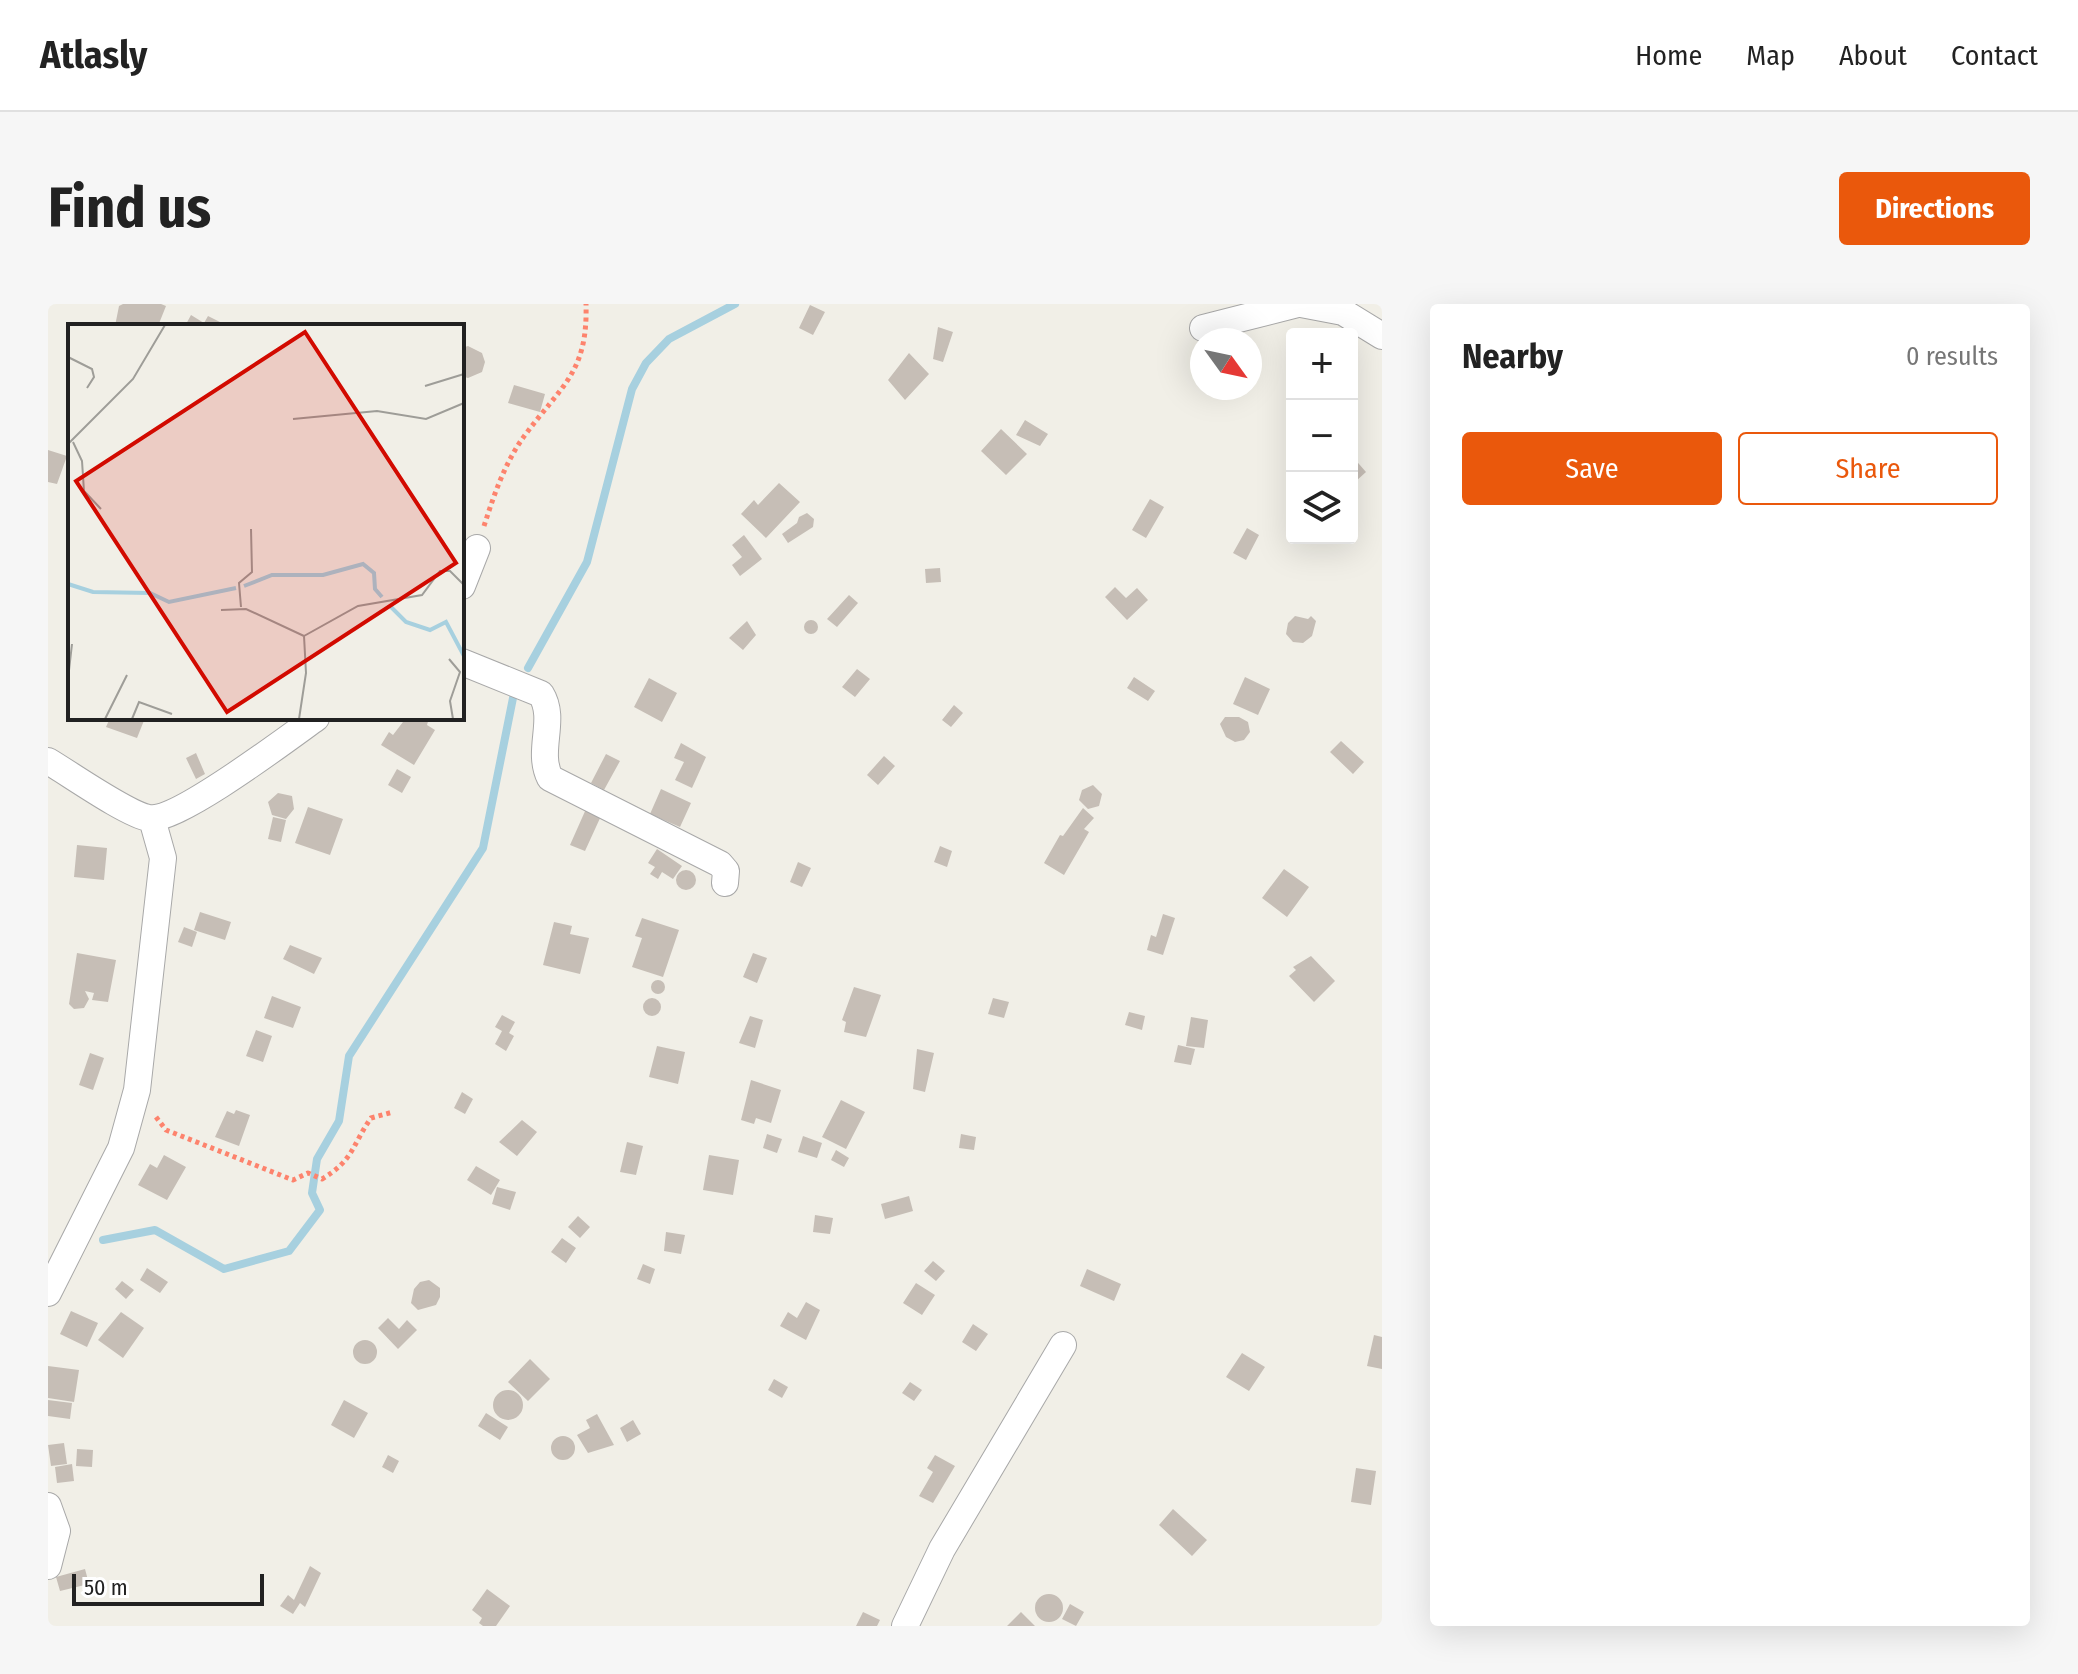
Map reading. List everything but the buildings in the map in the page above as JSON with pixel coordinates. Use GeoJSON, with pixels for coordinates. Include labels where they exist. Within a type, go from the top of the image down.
{"type":"FeatureCollection","features":[{"type":"Feature","properties":{"kind":"street"},"geometry":{"type":"LineString","coordinates":[[1203,328],[1300,304],[1343,312],[1382,336]]}},
{"type":"Feature","properties":{"kind":"street"},"geometry":{"type":"LineString","coordinates":[[464,581],[477,548]]}},
{"type":"Feature","properties":{"kind":"street"},"geometry":{"type":"LineString","coordinates":[[464,663],[541,694],[548,705],[543,758],[550,778],[720,864],[726,871],[725,883]]}},
{"type":"Feature","properties":{"kind":"street"},"geometry":{"type":"LineString","coordinates":[[48,761],[152,819],[164,818],[230,778],[313,720]]}},
{"type":"Feature","properties":{"kind":"street"},"geometry":{"type":"LineString","coordinates":[[48,1293],[121,1148],[137,1090],[163,858],[152,819]]}},
{"type":"Feature","properties":{"kind":"street"},"geometry":{"type":"LineString","coordinates":[[905,1626],[942,1549],[1063,1345]]}},
{"type":"Feature","properties":{"kind":"street"},"geometry":{"type":"LineString","coordinates":[[48,1506],[57,1531],[48,1566]]}},
{"type":"Feature","properties":{"kind":"path"},"geometry":{"type":"LineString","coordinates":[[477,548],[496,486],[523,437],[580,364],[587,331],[586,304]]}},
{"type":"Feature","properties":{"kind":"path"},"geometry":{"type":"LineString","coordinates":[[137,1090],[166,1130],[293,1180],[308,1173],[322,1179],[343,1166],[371,1118],[393,1112]]}},
{"type":"Feature","properties":{"kind":"waterway"},"geometry":{"type":"LineString","coordinates":[[528,668],[587,562],[632,389],[646,363],[669,339],[735,304]]}},
{"type":"Feature","properties":{"kind":"waterway"},"geometry":{"type":"LineString","coordinates":[[103,1240],[155,1230],[224,1269],[289,1251],[320,1210],[312,1193],[317,1159],[339,1121],[349,1056],[483,848],[513,698]]}}]}
